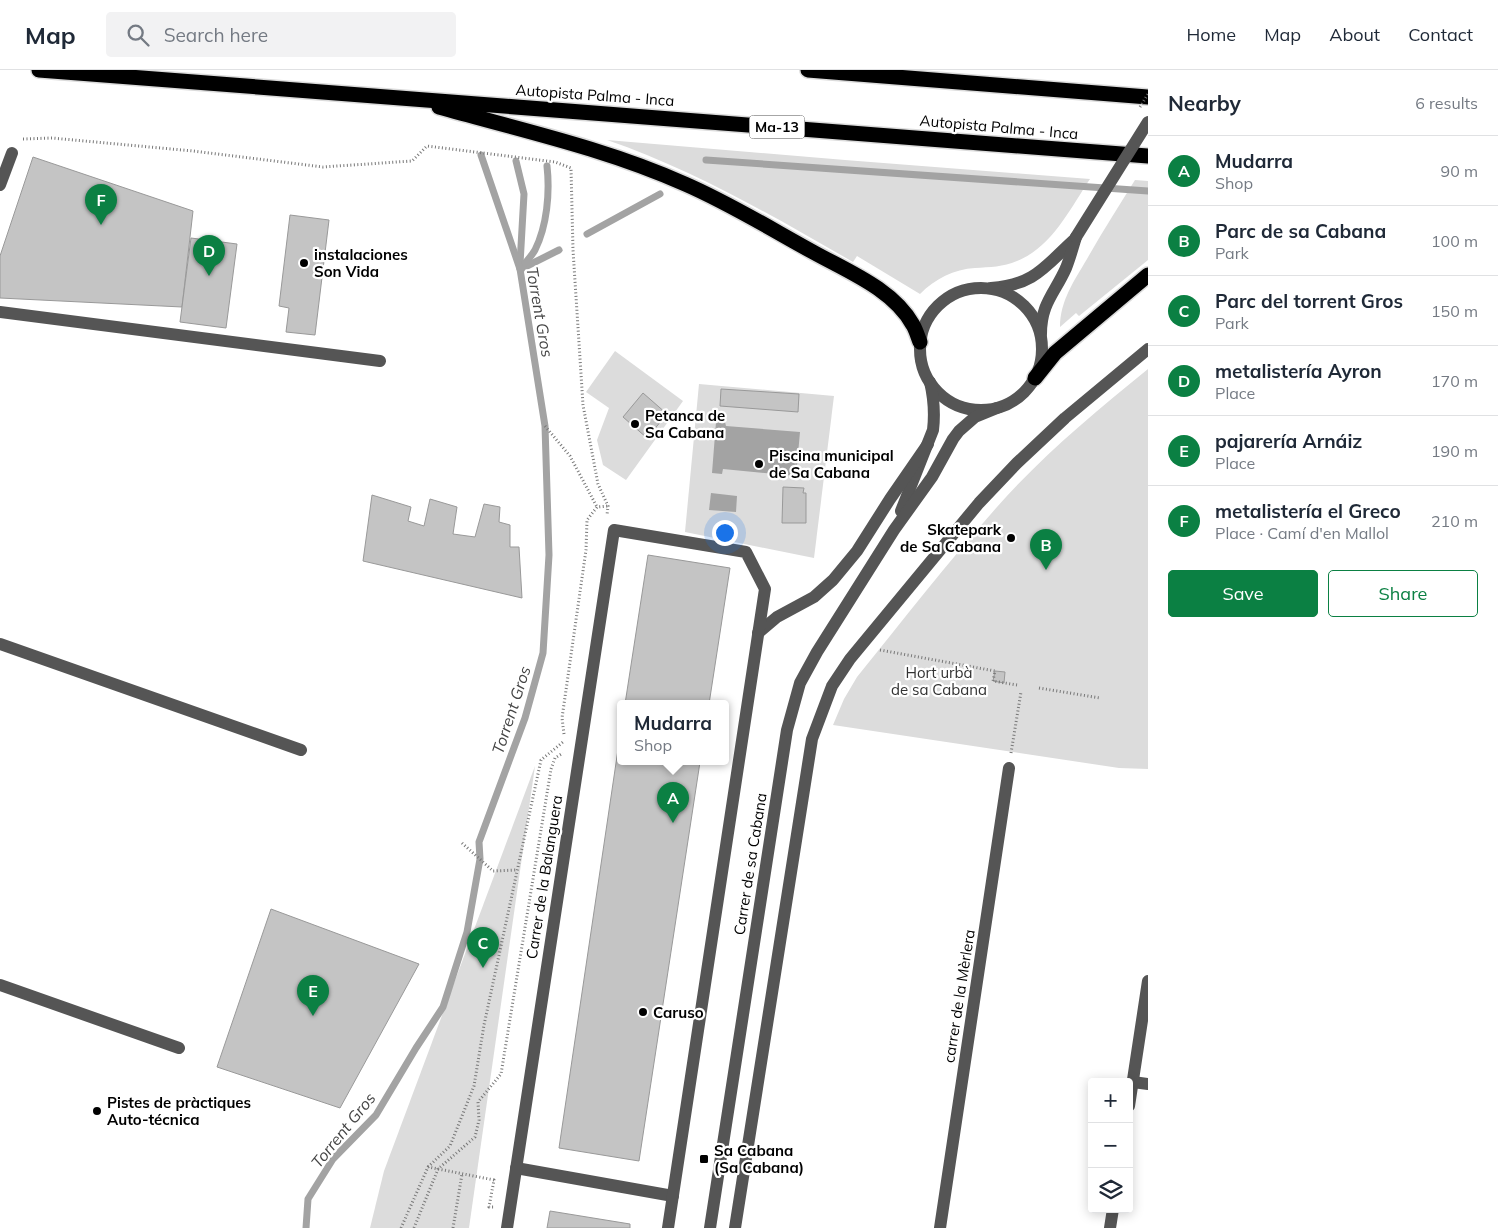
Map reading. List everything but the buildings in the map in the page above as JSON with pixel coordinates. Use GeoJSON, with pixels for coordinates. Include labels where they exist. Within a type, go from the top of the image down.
{"type":"FeatureCollection","features":[{"type":"Feature","properties":{"kind":"highway","name":"Autopista Palma - Inca"},"geometry":{"type":"LineString","coordinates":[[39,70],[1148,156]]}},
{"type":"Feature","properties":{"kind":"highway"},"geometry":{"type":"LineString","coordinates":[[808,70],[1148,97]]}},
{"type":"Feature","properties":{"kind":"highway"},"geometry":{"type":"LineString","coordinates":[[406,98],[631,162],[686,184],[750,217],[887,296],[902,310],[913,325],[920,342]]}},
{"type":"Feature","properties":{"kind":"highway"},"geometry":{"type":"LineString","coordinates":[[1035,378],[1055,353],[1148,275]]}},
{"type":"Feature","properties":{"kind":"street"},"geometry":{"type":"LineString","coordinates":[[1076,238],[1033,277],[1010,285],[963,289],[942,302],[927,320],[920,342],[922,361],[929,377],[944,396],[955,404],[981,411],[998,408],[1018,397],[1035,378],[1041,357],[1041,324],[1044,308],[1066,268],[1076,238],[1148,122]]}},
{"type":"Feature","properties":{"kind":"street"},"geometry":{"type":"LineString","coordinates":[[0,185],[12,153]]}},
{"type":"Feature","properties":{"kind":"street"},"geometry":{"type":"LineString","coordinates":[[986,288],[998,290],[1017,301],[1032,318],[1041,338]]}},
{"type":"Feature","properties":{"kind":"street"},"geometry":{"type":"LineString","coordinates":[[0,312],[380,361]]}},
{"type":"Feature","properties":{"kind":"street"},"geometry":{"type":"LineString","coordinates":[[736,1228],[812,739],[832,686],[860,646],[979,503],[1017,463],[1065,418],[1148,349]]}},
{"type":"Feature","properties":{"kind":"street","name":"Carrer de sa Cabana"},"geometry":{"type":"LineString","coordinates":[[894,530],[928,444],[935,416],[934,397],[929,377]]}},
{"type":"Feature","properties":{"kind":"street","name":"Carrer de sa Cabana"},"geometry":{"type":"LineString","coordinates":[[710,1228],[787,730],[794,700],[800,683],[818,652],[894,530],[932,477],[959,431],[975,417],[998,408]]}},
{"type":"Feature","properties":{"kind":"street"},"geometry":{"type":"LineString","coordinates":[[668,1228],[758,633],[777,617],[814,597],[833,580],[857,551],[928,444]]}},
{"type":"Feature","properties":{"kind":"street","name":"Carrer de la Balanguera"},"geometry":{"type":"LineString","coordinates":[[507,1228],[614,530],[746,552],[765,589],[758,633]]}},
{"type":"Feature","properties":{"kind":"street"},"geometry":{"type":"LineString","coordinates":[[0,644],[301,750]]}},
{"type":"Feature","properties":{"kind":"street","name":"carrer de la Mèrlera"},"geometry":{"type":"LineString","coordinates":[[940,1228],[1009,768]]}},
{"type":"Feature","properties":{"kind":"street"},"geometry":{"type":"LineString","coordinates":[[1148,982],[1133,1082],[1148,1084]]}},
{"type":"Feature","properties":{"kind":"street"},"geometry":{"type":"LineString","coordinates":[[0,985],[179,1048]]}},
{"type":"Feature","properties":{"kind":"street"},"geometry":{"type":"LineString","coordinates":[[516,1168],[673,1196]]}},
{"type":"Feature","properties":{"kind":"street"},"geometry":{"type":"LineString","coordinates":[[1110,1228],[1112,1213]]}},
{"type":"Feature","properties":{"kind":"path"},"geometry":{"type":"LineString","coordinates":[[18,139],[52,138],[165,148],[323,167],[412,161],[427,146],[555,162],[571,168],[573,250],[583,405],[598,484],[608,506],[606,516]]}},
{"type":"Feature","properties":{"kind":"path"},"geometry":{"type":"LineString","coordinates":[[545,426],[570,456],[598,507]]}},
{"type":"Feature","properties":{"kind":"path"},"geometry":{"type":"LineString","coordinates":[[401,1228],[428,1167],[450,1146],[474,1086],[484,1025],[541,760],[565,741],[562,718],[586,550],[587,520],[598,507],[608,506]]}},
{"type":"Feature","properties":{"kind":"path"},"geometry":{"type":"LineString","coordinates":[[860,646],[995,670],[994,681],[1017,685]]}},
{"type":"Feature","properties":{"kind":"path"},"geometry":{"type":"LineString","coordinates":[[1039,688],[1100,698]]}},
{"type":"Feature","properties":{"kind":"path"},"geometry":{"type":"LineString","coordinates":[[1009,768],[1021,692]]}},
{"type":"Feature","properties":{"kind":"path"},"geometry":{"type":"LineString","coordinates":[[414,1228],[438,1169],[475,1137],[479,1120],[478,1102],[501,1074],[551,768],[555,758],[564,753]]}},
{"type":"Feature","properties":{"kind":"path"},"geometry":{"type":"LineString","coordinates":[[462,843],[493,871],[517,870]]}},
{"type":"Feature","properties":{"kind":"path"},"geometry":{"type":"LineString","coordinates":[[428,1167],[494,1180],[490,1207],[510,1210]]}},
{"type":"Feature","properties":{"kind":"path"},"geometry":{"type":"LineString","coordinates":[[453,1228],[462,1174]]}},
{"type":"Feature","properties":{"kind":"green space"},"geometry":{"type":"Polygon","coordinates":[[[607,140],[1090,179],[1059,226],[1050,237],[1029,255],[1007,264],[960,270],[938,279],[920,294],[857,256],[853,262],[733,195],[671,165],[607,140]]]}},
{"type":"Feature","properties":{"kind":"green space"},"geometry":{"type":"Polygon","coordinates":[[[1135,180],[1148,181],[1148,260],[1079,316],[1076,313],[1060,327],[1062,308],[1073,283],[1135,180]]]}},
{"type":"Feature","properties":{"kind":"green space","name":"Petanca de Sa Cabana"},"geometry":{"type":"Polygon","coordinates":[[[615,351],[683,401],[626,480],[603,465],[597,440],[609,408],[586,392],[615,351]]]}},
{"type":"Feature","properties":{"kind":"green space","name":"Hort urbà de sa Cabana"},"geometry":{"type":"Polygon","coordinates":[[[1148,369],[1148,769],[1119,768],[833,725],[844,699],[857,677],[943,570],[997,507],[1051,452],[1148,369]]]}},
{"type":"Feature","properties":{"kind":"green space","name":"Piscina municipal de Sa Cabana"},"geometry":{"type":"Polygon","coordinates":[[[699,384],[834,396],[814,558],[685,532],[699,384]]]}},
{"type":"Feature","properties":{"kind":"green space"},"geometry":{"type":"Polygon","coordinates":[[[535,766],[469,1228],[370,1228],[384,1171],[535,766]]]}},
{"type":"Feature","properties":{"kind":"shaded area"},"geometry":{"type":"Polygon","coordinates":[[[716,422],[725,422],[726,426],[800,432],[796,476],[723,469],[722,474],[712,473],[716,422]]]}},
{"type":"Feature","properties":{"kind":"shaded area"},"geometry":{"type":"Polygon","coordinates":[[[711,493],[737,496],[736,512],[709,510],[711,493]]]}},
{"type":"Feature","properties":{"kind":"waterway","name":"Torrent Gros"},"geometry":{"type":"LineString","coordinates":[[306,1228],[308,1199],[333,1159],[376,1115],[443,1007],[467,932],[480,859],[479,842],[525,718],[543,653],[549,555],[545,426],[520,269],[481,155]]}},
{"type":"Feature","properties":{"kind":"waterway"},"geometry":{"type":"LineString","coordinates":[[706,160],[1148,191]]}},
{"type":"Feature","properties":{"kind":"waterway"},"geometry":{"type":"LineString","coordinates":[[516,161],[524,194],[520,264]]}},
{"type":"Feature","properties":{"kind":"waterway"},"geometry":{"type":"LineString","coordinates":[[520,269],[535,250],[545,220],[548,198],[547,166]]}},
{"type":"Feature","properties":{"kind":"waterway"},"geometry":{"type":"LineString","coordinates":[[587,234],[660,194]]}},
{"type":"Feature","properties":{"kind":"waterway"},"geometry":{"type":"LineString","coordinates":[[523,268],[559,250]]}},
{"type":"Feature","properties":{"kind":"place","name":"metalistería el Greco"},"geometry":{"type":"Point","coordinates":[101,225]}},
{"type":"Feature","properties":{"kind":"place","name":"instalaciones Son Vida"},"geometry":{"type":"Point","coordinates":[304,263]}},
{"type":"Feature","properties":{"kind":"place","name":"metalistería Ayron"},"geometry":{"type":"Point","coordinates":[209,276]}},
{"type":"Feature","properties":{"kind":"place","name":"Petanca de Sa Cabana"},"geometry":{"type":"Point","coordinates":[635,424]}},
{"type":"Feature","properties":{"kind":"place","name":"Piscina municipal de Sa Cabana"},"geometry":{"type":"Point","coordinates":[759,464]}},
{"type":"Feature","properties":{"kind":"place","name":"Skatepark de Sa Cabana"},"geometry":{"type":"Point","coordinates":[1011,538]}},
{"type":"Feature","properties":{"kind":"place","name":"Parc de sa Cabana"},"geometry":{"type":"Point","coordinates":[1046,570]}},
{"type":"Feature","properties":{"kind":"place","name":"Mudarra"},"geometry":{"type":"Point","coordinates":[673,823]}},
{"type":"Feature","properties":{"kind":"place","name":"Parc del torrent Gros"},"geometry":{"type":"Point","coordinates":[483,968]}},
{"type":"Feature","properties":{"kind":"place","name":"Caruso"},"geometry":{"type":"Point","coordinates":[643,1012]}},
{"type":"Feature","properties":{"kind":"place","name":"pajarería Arnáiz"},"geometry":{"type":"Point","coordinates":[313,1016]}},
{"type":"Feature","properties":{"kind":"place","name":"Pistes de pràctiques Auto-técnica"},"geometry":{"type":"Point","coordinates":[97,1111]}},
{"type":"Feature","properties":{"kind":"place","name":"Sa Cabana (Sa Cabana)"},"geometry":{"type":"Point","coordinates":[704,1159]}}]}
